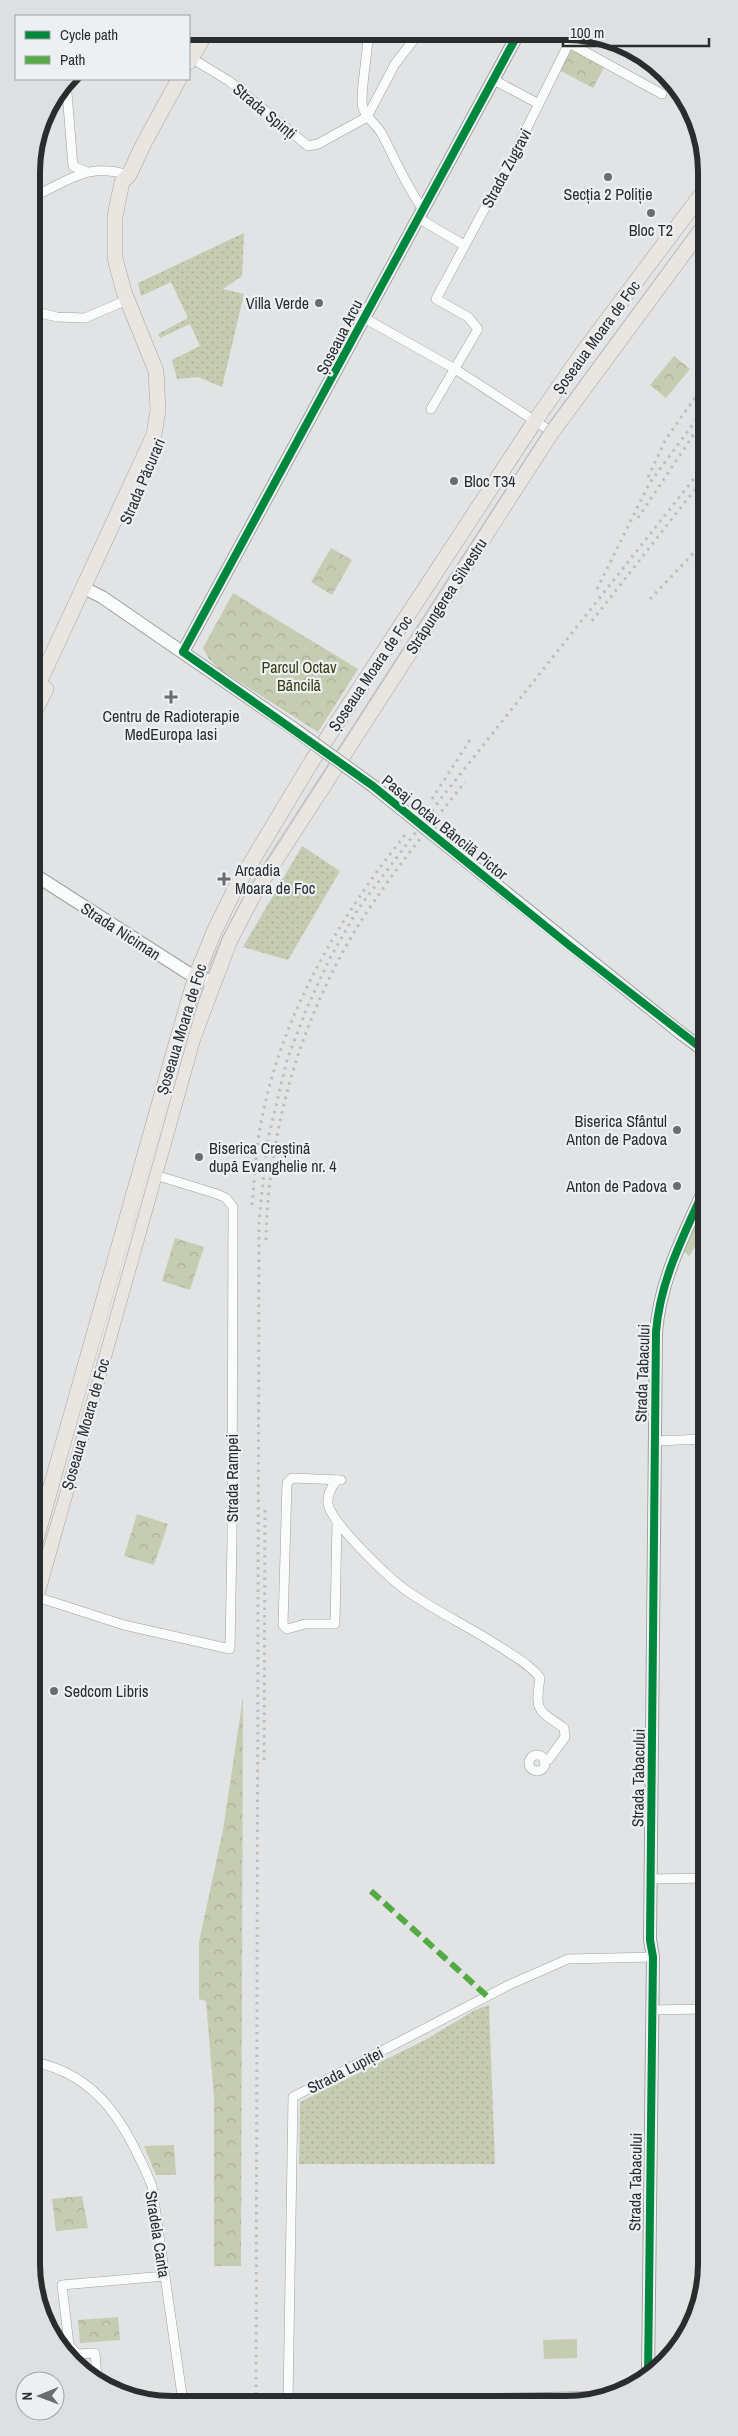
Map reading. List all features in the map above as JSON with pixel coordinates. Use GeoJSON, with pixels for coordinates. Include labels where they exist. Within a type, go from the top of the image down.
{"type":"FeatureCollection","features":[{"type":"Feature","properties":{"kind":"main road"},"geometry":{"type":"LineString","coordinates":[[190,60],[201,40]]}},
{"type":"Feature","properties":{"kind":"main road","name":"Strada Păcurari"},"geometry":{"type":"LineString","coordinates":[[40,699],[145,460],[154,435],[158,410],[156,371],[127,300],[115,258],[115,216],[122,182],[129,175],[143,145],[179,80]]}},
{"type":"Feature","properties":{"kind":"main road","name":"Strada Păcurari"},"geometry":{"type":"LineString","coordinates":[[40,683],[151,466],[162,437],[167,412],[164,368],[135,296],[125,255],[125,218],[132,183],[129,175]]}},
{"type":"Feature","properties":{"kind":"main road","name":"Șoseaua Moara de Foc"},"geometry":{"type":"LineString","coordinates":[[40,1525],[196,976],[214,932],[234,892],[312,761],[535,421],[583,352],[698,200]]}},
{"type":"Feature","properties":{"kind":"main road","name":"Străpungerea Silvestru"},"geometry":{"type":"LineString","coordinates":[[213,982],[230,940],[255,892],[552,432],[698,234]]}},
{"type":"Feature","properties":{"kind":"main road","name":"Șoseaua Moara de Foc"},"geometry":{"type":"LineString","coordinates":[[40,1579],[193,1038],[213,982]]}},
{"type":"Feature","properties":{"kind":"street"},"geometry":{"type":"LineString","coordinates":[[367,40],[362,102],[367,117],[382,134],[421,214],[464,245]]}},
{"type":"Feature","properties":{"kind":"street"},"geometry":{"type":"LineString","coordinates":[[367,117],[395,64],[414,40]]}},
{"type":"Feature","properties":{"kind":"street","name":"Șoseaua Arcu"},"geometry":{"type":"LineString","coordinates":[[184,652],[515,40]]}},
{"type":"Feature","properties":{"kind":"street","name":"Strada Zugravi"},"geometry":{"type":"LineString","coordinates":[[455,369],[478,329],[468,317],[436,299],[539,104],[569,43],[662,94]]}},
{"type":"Feature","properties":{"kind":"street","name":"Strada Spinți"},"geometry":{"type":"LineString","coordinates":[[190,60],[229,81],[308,146],[318,144],[367,117]]}},
{"type":"Feature","properties":{"kind":"street"},"geometry":{"type":"LineString","coordinates":[[492,79],[539,104]]}},
{"type":"Feature","properties":{"kind":"street"},"geometry":{"type":"LineString","coordinates":[[67,92],[73,166],[84,172]]}},
{"type":"Feature","properties":{"kind":"street"},"geometry":{"type":"LineString","coordinates":[[40,193],[84,172],[114,170],[129,175]]}},
{"type":"Feature","properties":{"kind":"street"},"geometry":{"type":"LineString","coordinates":[[40,313],[56,317],[85,318],[127,300]]}},
{"type":"Feature","properties":{"kind":"street"},"geometry":{"type":"LineString","coordinates":[[364,318],[455,369],[552,432]]}},
{"type":"Feature","properties":{"kind":"street"},"geometry":{"type":"LineString","coordinates":[[431,409],[455,369]]}},
{"type":"Feature","properties":{"kind":"street","name":"Pasaj Octav Băncilă Pictor"},"geometry":{"type":"LineString","coordinates":[[88,590],[102,597],[184,652],[373,786],[698,1046]]}},
{"type":"Feature","properties":{"kind":"street","name":"Strada Niciman"},"geometry":{"type":"LineString","coordinates":[[40,878],[128,936],[196,976],[213,982]]}},
{"type":"Feature","properties":{"kind":"street","name":"Strada Rampei"},"geometry":{"type":"LineString","coordinates":[[40,1602],[124,1625],[230,1649],[233,1207],[226,1198],[217,1194],[140,1170]]}},
{"type":"Feature","properties":{"kind":"street","name":"Strada Tabacului"},"geometry":{"type":"LineString","coordinates":[[648,2367],[648,2163],[653,1957],[650,1940],[654,1388],[658,1310],[667,1274],[698,1204]]}},
{"type":"Feature","properties":{"kind":"street"},"geometry":{"type":"LineString","coordinates":[[654,1441],[698,1439]]}},
{"type":"Feature","properties":{"kind":"street"},"geometry":{"type":"LineString","coordinates":[[338,1521],[335,1624],[305,1624],[294,1629],[287,1629],[283,1625],[285,1490],[287,1483],[292,1478],[339,1480],[328,1496],[330,1510],[349,1536],[405,1590],[482,1634],[534,1670],[540,1678],[537,1706],[540,1712],[564,1728],[565,1737],[549,1760],[544,1761]]}},
{"type":"Feature","properties":{"kind":"street"},"geometry":{"type":"LineString","coordinates":[[651,1879],[698,1878]]}},
{"type":"Feature","properties":{"kind":"street","name":"Strada Lupiței"},"geometry":{"type":"LineString","coordinates":[[288,2396],[293,2097],[509,1985],[568,1959],[653,1957]]}},
{"type":"Feature","properties":{"kind":"street"},"geometry":{"type":"LineString","coordinates":[[652,2010],[698,2010]]}},
{"type":"Feature","properties":{"kind":"street","name":"Stradela Canta"},"geometry":{"type":"LineString","coordinates":[[40,2064],[76,2076],[103,2099],[120,2121],[141,2159],[152,2186],[182,2396]]}},
{"type":"Feature","properties":{"kind":"street"},"geometry":{"type":"LineString","coordinates":[[97,2372],[95,2353],[77,2354],[69,2345],[62,2285],[165,2276]]}},
{"type":"Feature","properties":{"kind":"green space"},"geometry":{"type":"Polygon","coordinates":[[[571,48],[605,66],[593,88],[559,70],[571,48]]]}},
{"type":"Feature","properties":{"kind":"green space"},"geometry":{"type":"Polygon","coordinates":[[[244,233],[242,276],[223,289],[244,294],[222,387],[198,377],[177,379],[172,360],[200,346],[190,324],[160,338],[158,334],[188,318],[171,282],[141,296],[138,283],[244,233]]]}},
{"type":"Feature","properties":{"kind":"green space"},"geometry":{"type":"Polygon","coordinates":[[[674,356],[690,369],[666,398],[650,385],[674,356]]]}},
{"type":"Feature","properties":{"kind":"green space"},"geometry":{"type":"Polygon","coordinates":[[[331,548],[352,560],[332,595],[311,582],[331,548]]]}},
{"type":"Feature","properties":{"kind":"green space","name":"Parcul Octav Băncilă"},"geometry":{"type":"Polygon","coordinates":[[[233,593],[358,669],[318,732],[219,669],[209,659],[203,648],[233,593]]]}},
{"type":"Feature","properties":{"kind":"green space"},"geometry":{"type":"Polygon","coordinates":[[[302,846],[340,871],[288,960],[243,947],[302,846]]]}},
{"type":"Feature","properties":{"kind":"green space"},"geometry":{"type":"Polygon","coordinates":[[[698,1221],[698,1242],[689,1256],[684,1252],[698,1221]]]}},
{"type":"Feature","properties":{"kind":"green space"},"geometry":{"type":"Polygon","coordinates":[[[175,1238],[204,1247],[190,1290],[162,1281],[175,1238]]]}},
{"type":"Feature","properties":{"kind":"green space"},"geometry":{"type":"Polygon","coordinates":[[[137,1514],[168,1524],[154,1565],[124,1556],[137,1514]]]}},
{"type":"Feature","properties":{"kind":"green space"},"geometry":{"type":"Polygon","coordinates":[[[243,1697],[241,2266],[214,2266],[214,2097],[206,2001],[199,1999],[199,1942],[223,1830],[243,1697]]]}},
{"type":"Feature","properties":{"kind":"green space"},"geometry":{"type":"Polygon","coordinates":[[[489,2005],[495,2164],[299,2164],[300,2102],[425,2040],[475,2010],[489,2005]]]}},
{"type":"Feature","properties":{"kind":"green space"},"geometry":{"type":"Polygon","coordinates":[[[174,2145],[176,2175],[156,2175],[144,2146],[174,2145]]]}},
{"type":"Feature","properties":{"kind":"green space"},"geometry":{"type":"Polygon","coordinates":[[[82,2196],[88,2228],[56,2231],[52,2199],[82,2196]]]}},
{"type":"Feature","properties":{"kind":"green space"},"geometry":{"type":"Polygon","coordinates":[[[696,2203],[698,2203],[697,2277],[696,2203]]]}},
{"type":"Feature","properties":{"kind":"green space"},"geometry":{"type":"Polygon","coordinates":[[[118,2317],[120,2340],[80,2343],[78,2320],[118,2317]]]}},
{"type":"Feature","properties":{"kind":"green space"},"geometry":{"type":"Polygon","coordinates":[[[577,2339],[577,2358],[544,2359],[543,2340],[577,2339]]]}},
{"type":"Feature","properties":{"kind":"tram line"},"geometry":{"type":"LineString","coordinates":[[40,1559],[71,1456],[205,979],[223,936],[244,897],[546,428],[698,221]]}},
{"type":"Feature","properties":{"kind":"railway"},"geometry":{"type":"LineString","coordinates":[[648,477],[666,439],[698,394]]}},
{"type":"Feature","properties":{"kind":"railway"},"geometry":{"type":"LineString","coordinates":[[597,589],[649,484],[698,417]]}},
{"type":"Feature","properties":{"kind":"railway"},"geometry":{"type":"LineString","coordinates":[[638,518],[696,431]]}},
{"type":"Feature","properties":{"kind":"railway"},"geometry":{"type":"LineString","coordinates":[[256,2396],[259,1221],[267,1143],[287,1060],[306,1010],[329,960],[358,909],[443,796],[698,474]]}},
{"type":"Feature","properties":{"kind":"railway"},"geometry":{"type":"LineString","coordinates":[[592,621],[698,486]]}},
{"type":"Feature","properties":{"kind":"railway"},"geometry":{"type":"LineString","coordinates":[[650,599],[698,548]]}},
{"type":"Feature","properties":{"kind":"railway"},"geometry":{"type":"LineString","coordinates":[[432,799],[470,740]]}},
{"type":"Feature","properties":{"kind":"railway"},"geometry":{"type":"LineString","coordinates":[[266,1240],[268,1198],[281,1115],[292,1074],[322,995],[340,957],[385,885],[465,782]]}},
{"type":"Feature","properties":{"kind":"railway"},"geometry":{"type":"LineString","coordinates":[[252,1205],[257,1148],[265,1105],[276,1063],[291,1022],[330,943],[405,835]]}},
{"type":"Feature","properties":{"kind":"railway"},"geometry":{"type":"LineString","coordinates":[[264,1760],[265,1507]]}},
{"type":"Feature","properties":{"kind":"marked path"},"geometry":{"type":"LineString","coordinates":[[371,1891],[488,1997]]}},
{"type":"Feature","properties":{"kind":"cycle path"},"geometry":{"type":"LineString","coordinates":[[515,40],[183,652],[373,786],[570,946],[698,1046]]}},
{"type":"Feature","properties":{"kind":"cycle path"},"geometry":{"type":"LineString","coordinates":[[648,2367],[653,1957],[650,1940],[656,1332],[662,1294],[674,1258],[698,1203]]}},
{"type":"Feature","properties":{"kind":"place","name":"Secția 2 Poliție"},"geometry":{"type":"Point","coordinates":[608,177]}},
{"type":"Feature","properties":{"kind":"place","name":"Bloc T2"},"geometry":{"type":"Point","coordinates":[651,213]}},
{"type":"Feature","properties":{"kind":"place","name":"Villa Verde"},"geometry":{"type":"Point","coordinates":[319,303]}},
{"type":"Feature","properties":{"kind":"place","name":"Bloc T34"},"geometry":{"type":"Point","coordinates":[454,481]}},
{"type":"Feature","properties":{"kind":"place","name":"Centru de Radioterapie MedEuropa Iasi"},"geometry":{"type":"Point","coordinates":[171,697]}},
{"type":"Feature","properties":{"kind":"place","name":"Arcadia Moara de Foc"},"geometry":{"type":"Point","coordinates":[224,879]}},
{"type":"Feature","properties":{"kind":"place","name":"Biserica Sfântul Anton de Padova"},"geometry":{"type":"Point","coordinates":[677,1130]}},
{"type":"Feature","properties":{"kind":"place","name":"Biserica Creștină după Evanghelie nr. 4"},"geometry":{"type":"Point","coordinates":[199,1157]}},
{"type":"Feature","properties":{"kind":"place","name":"Anton de Padova"},"geometry":{"type":"Point","coordinates":[677,1186]}},
{"type":"Feature","properties":{"kind":"place","name":"Sedcom Libris"},"geometry":{"type":"Point","coordinates":[54,1691]}}]}
